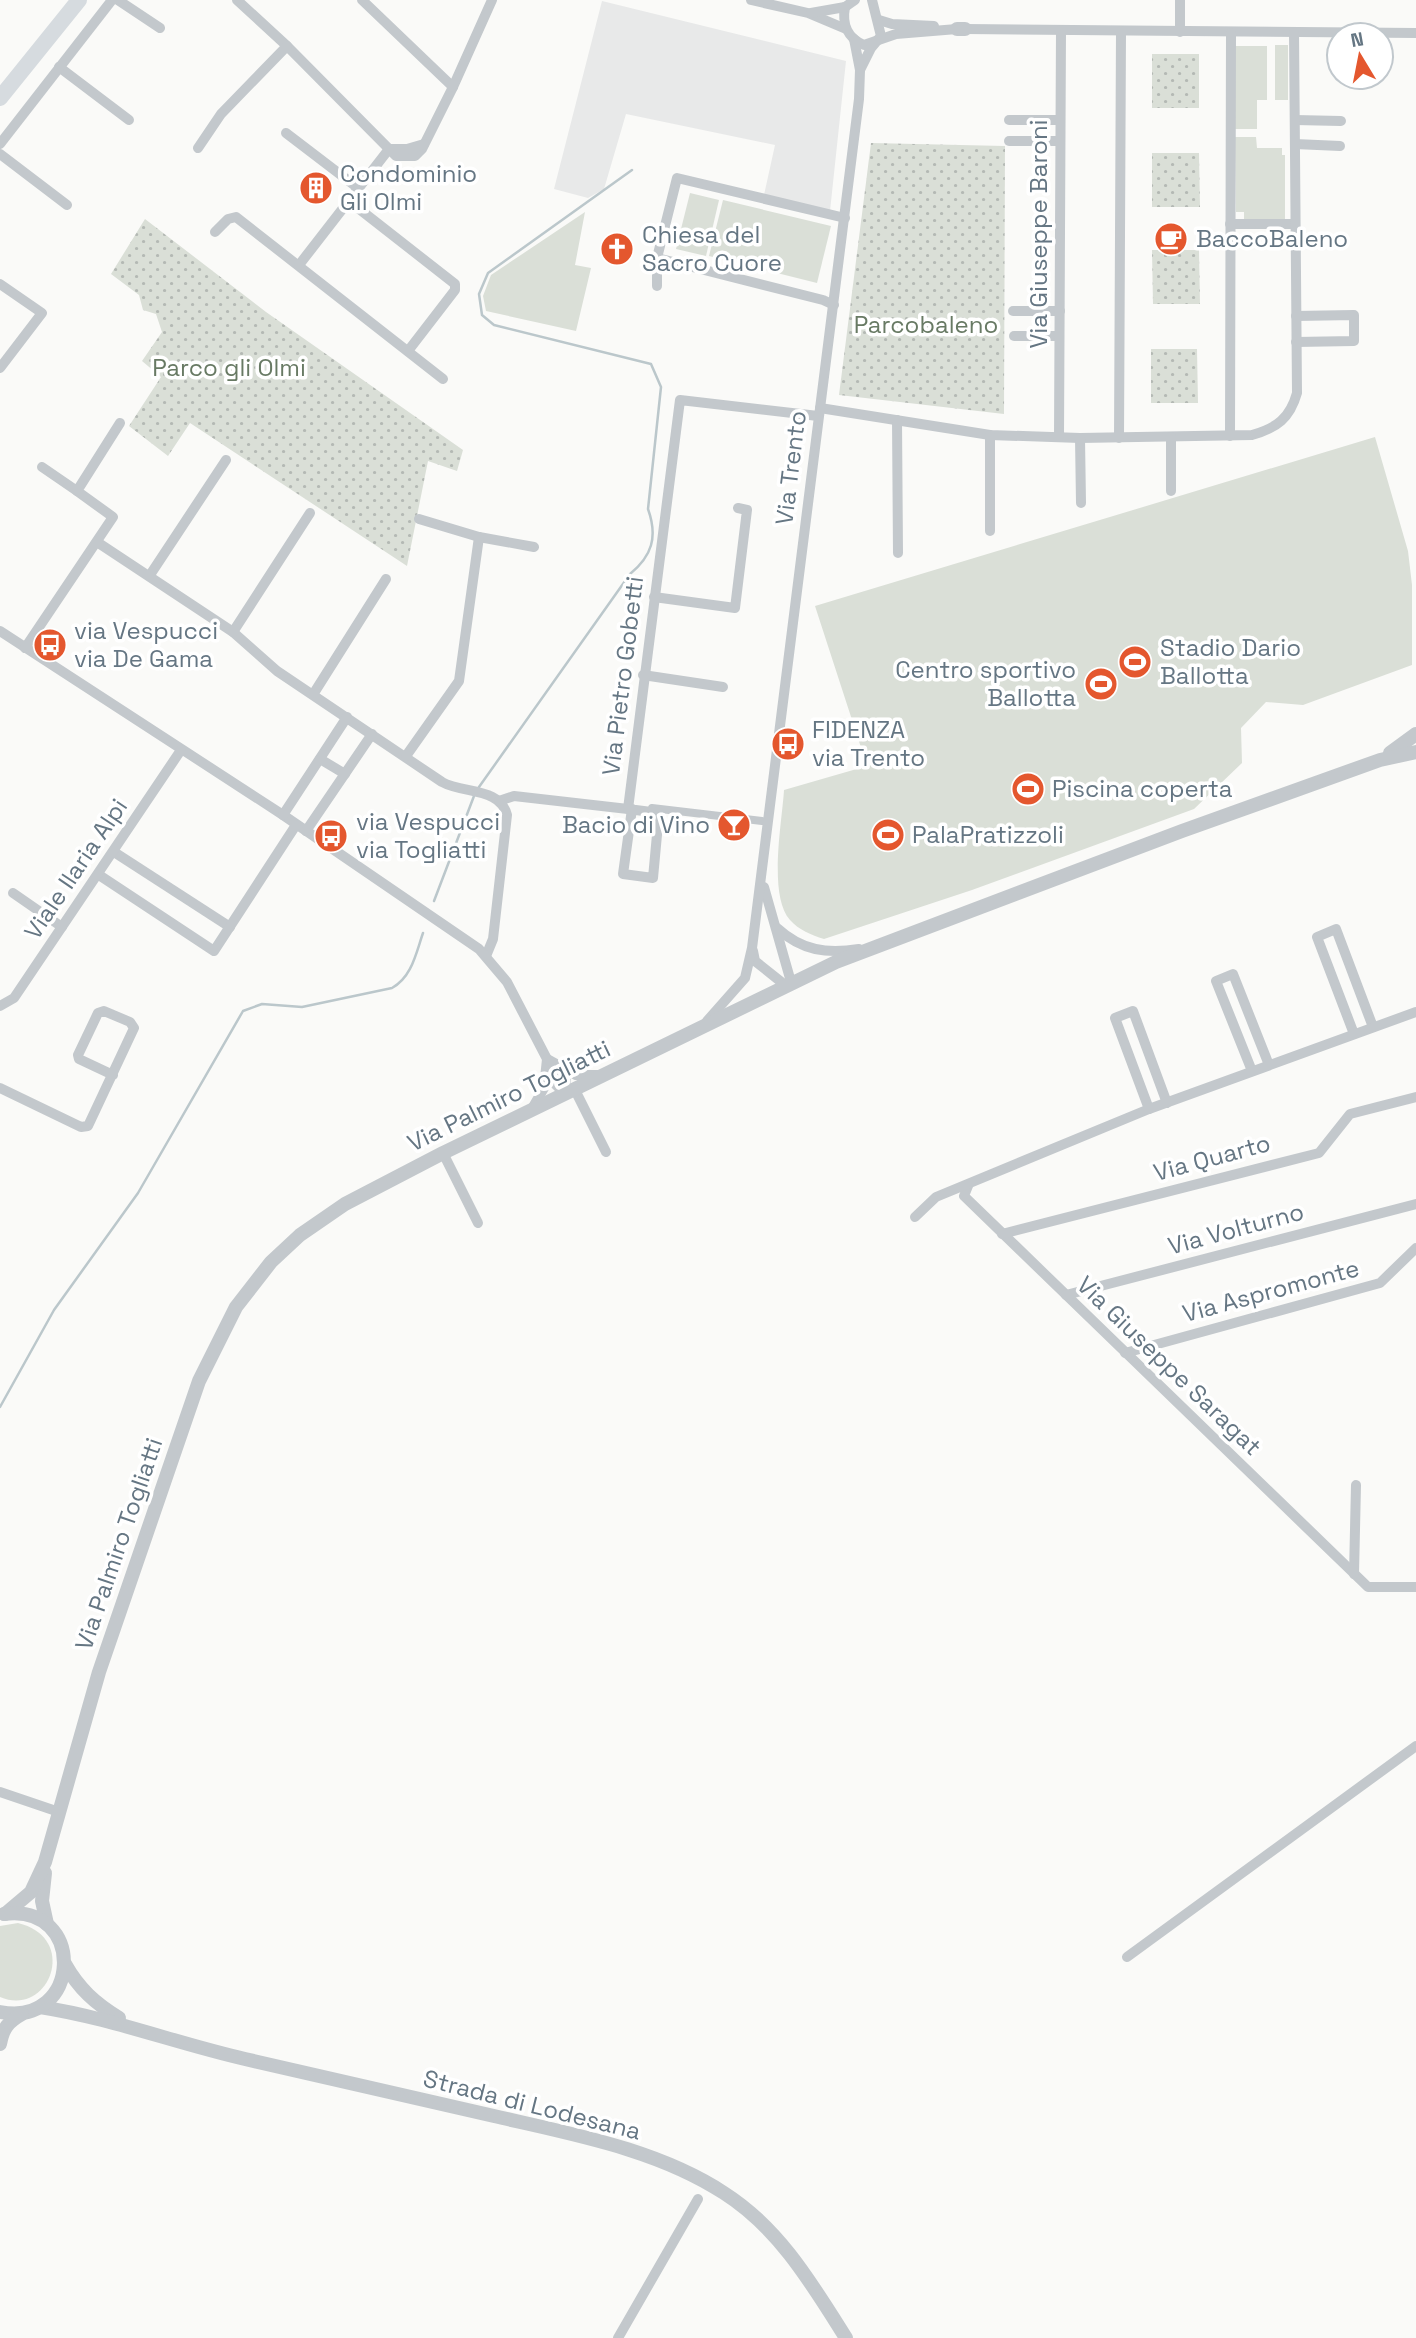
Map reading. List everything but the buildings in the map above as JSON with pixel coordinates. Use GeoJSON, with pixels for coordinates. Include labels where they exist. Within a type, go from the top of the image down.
{"type":"FeatureCollection","features":[{"type":"Feature","properties":{"kind":"main road"},"geometry":{"type":"LineString","coordinates":[[0,98],[79,0]]}},
{"type":"Feature","properties":{"kind":"street"},"geometry":{"type":"LineString","coordinates":[[0,144],[112,0]]}},
{"type":"Feature","properties":{"kind":"street"},"geometry":{"type":"LineString","coordinates":[[118,0],[160,28]]}},
{"type":"Feature","properties":{"kind":"street"},"geometry":{"type":"LineString","coordinates":[[237,0],[288,46],[389,149],[407,149],[424,144],[453,87],[489,2]]}},
{"type":"Feature","properties":{"kind":"street"},"geometry":{"type":"LineString","coordinates":[[362,0],[453,87]]}},
{"type":"Feature","properties":{"kind":"street"},"geometry":{"type":"LineString","coordinates":[[751,0],[808,13],[846,29],[854,39],[864,44],[896,34],[961,29]]}},
{"type":"Feature","properties":{"kind":"street"},"geometry":{"type":"LineString","coordinates":[[1180,0],[1180,32]]}},
{"type":"Feature","properties":{"kind":"street"},"geometry":{"type":"LineString","coordinates":[[808,13],[851,3],[875,10],[892,24],[961,29],[1416,33]]}},
{"type":"Feature","properties":{"kind":"street"},"geometry":{"type":"LineString","coordinates":[[846,29],[851,3]]}},
{"type":"Feature","properties":{"kind":"street"},"geometry":{"type":"LineString","coordinates":[[860,70],[881,36],[875,10]]}},
{"type":"Feature","properties":{"kind":"street","name":"Via Giuseppe Baroni"},"geometry":{"type":"LineString","coordinates":[[1059,438],[1061,30]]}},
{"type":"Feature","properties":{"kind":"street"},"geometry":{"type":"LineString","coordinates":[[1119,438],[1121,31]]}},
{"type":"Feature","properties":{"kind":"street"},"geometry":{"type":"LineString","coordinates":[[1230,436],[1231,33]]}},
{"type":"Feature","properties":{"kind":"street"},"geometry":{"type":"LineString","coordinates":[[1294,33],[1296,342],[1354,341],[1354,314],[1296,316]]}},
{"type":"Feature","properties":{"kind":"street"},"geometry":{"type":"LineString","coordinates":[[854,39],[860,70]]}},
{"type":"Feature","properties":{"kind":"street"},"geometry":{"type":"LineString","coordinates":[[198,148],[221,114],[288,46]]}},
{"type":"Feature","properties":{"kind":"street"},"geometry":{"type":"LineString","coordinates":[[59,67],[129,120]]}},
{"type":"Feature","properties":{"kind":"street","name":"Via Trento"},"geometry":{"type":"LineString","coordinates":[[698,1029],[739,986],[752,948],[845,218],[860,70]]}},
{"type":"Feature","properties":{"kind":"street"},"geometry":{"type":"LineString","coordinates":[[1009,120],[1060,120]]}},
{"type":"Feature","properties":{"kind":"street"},"geometry":{"type":"LineString","coordinates":[[1295,120],[1341,121]]}},
{"type":"Feature","properties":{"kind":"street"},"geometry":{"type":"LineString","coordinates":[[286,133],[358,188]]}},
{"type":"Feature","properties":{"kind":"street"},"geometry":{"type":"LineString","coordinates":[[1009,141],[1060,141]]}},
{"type":"Feature","properties":{"kind":"street"},"geometry":{"type":"LineString","coordinates":[[1295,144],[1340,146]]}},
{"type":"Feature","properties":{"kind":"street"},"geometry":{"type":"LineString","coordinates":[[299,265],[389,149]]}},
{"type":"Feature","properties":{"kind":"street"},"geometry":{"type":"LineString","coordinates":[[0,154],[67,205]]}},
{"type":"Feature","properties":{"kind":"street"},"geometry":{"type":"LineString","coordinates":[[657,286],[657,258],[677,178],[845,218]]}},
{"type":"Feature","properties":{"kind":"street"},"geometry":{"type":"LineString","coordinates":[[349,201],[455,284],[455,290],[408,351]]}},
{"type":"Feature","properties":{"kind":"street"},"geometry":{"type":"LineString","coordinates":[[215,232],[228,219],[236,217],[443,379]]}},
{"type":"Feature","properties":{"kind":"street"},"geometry":{"type":"LineString","coordinates":[[1230,224],[1295,224]]}},
{"type":"Feature","properties":{"kind":"street"},"geometry":{"type":"LineString","coordinates":[[657,258],[834,305]]}},
{"type":"Feature","properties":{"kind":"street"},"geometry":{"type":"LineString","coordinates":[[0,284],[42,313],[0,368]]}},
{"type":"Feature","properties":{"kind":"street"},"geometry":{"type":"LineString","coordinates":[[1013,311],[1060,311]]}},
{"type":"Feature","properties":{"kind":"street"},"geometry":{"type":"LineString","coordinates":[[1014,336],[1059,336]]}},
{"type":"Feature","properties":{"kind":"street","name":"Via Pietro Gobetti"},"geometry":{"type":"LineString","coordinates":[[499,801],[514,796],[629,808],[643,675],[680,400],[897,420],[990,435],[1059,438],[1230,436],[1269,431],[1284,421],[1297,393],[1296,342]]}},
{"type":"Feature","properties":{"kind":"street"},"geometry":{"type":"LineString","coordinates":[[897,420],[898,553]]}},
{"type":"Feature","properties":{"kind":"street"},"geometry":{"type":"LineString","coordinates":[[77,491],[120,423]]}},
{"type":"Feature","properties":{"kind":"street"},"geometry":{"type":"LineString","coordinates":[[990,435],[990,531]]}},
{"type":"Feature","properties":{"kind":"street"},"geometry":{"type":"LineString","coordinates":[[1171,437],[1171,491]]}},
{"type":"Feature","properties":{"kind":"street"},"geometry":{"type":"LineString","coordinates":[[1080,438],[1081,503]]}},
{"type":"Feature","properties":{"kind":"street"},"geometry":{"type":"LineString","coordinates":[[150,575],[226,460]]}},
{"type":"Feature","properties":{"kind":"street"},"geometry":{"type":"LineString","coordinates":[[25,648],[92,544],[97,542],[113,517],[42,467]]}},
{"type":"Feature","properties":{"kind":"street"},"geometry":{"type":"LineString","coordinates":[[654,597],[735,608],[747,510],[738,508]]}},
{"type":"Feature","properties":{"kind":"street"},"geometry":{"type":"LineString","coordinates":[[233,632],[310,513]]}},
{"type":"Feature","properties":{"kind":"street"},"geometry":{"type":"LineString","coordinates":[[419,519],[479,537],[534,547]]}},
{"type":"Feature","properties":{"kind":"street"},"geometry":{"type":"LineString","coordinates":[[406,756],[459,681],[479,537]]}},
{"type":"Feature","properties":{"kind":"street"},"geometry":{"type":"LineString","coordinates":[[97,542],[233,632],[277,671],[314,693],[442,782],[499,801],[507,815],[493,939],[486,956]]}},
{"type":"Feature","properties":{"kind":"street"},"geometry":{"type":"LineString","coordinates":[[314,693],[386,579]]}},
{"type":"Feature","properties":{"kind":"street"},"geometry":{"type":"LineString","coordinates":[[0,631],[283,815],[486,956],[506,982],[547,1059],[547,1076],[534,1107]]}},
{"type":"Feature","properties":{"kind":"street"},"geometry":{"type":"LineString","coordinates":[[643,675],[723,687]]}},
{"type":"Feature","properties":{"kind":"street"},"geometry":{"type":"LineString","coordinates":[[283,815],[347,717]]}},
{"type":"Feature","properties":{"kind":"street"},"geometry":{"type":"LineString","coordinates":[[99,874],[214,951],[372,734]]}},
{"type":"Feature","properties":{"kind":"street","name":"Via Palmiro Togliatti"},"geometry":{"type":"LineString","coordinates":[[1380,760],[1416,734]]}},
{"type":"Feature","properties":{"kind":"street","name":"Viale Ilaria Alpi"},"geometry":{"type":"LineString","coordinates":[[0,1006],[14,998],[181,750]]}},
{"type":"Feature","properties":{"kind":"street","name":"Via Palmiro Togliatti"},"geometry":{"type":"LineString","coordinates":[[46,1861],[99,1672],[199,1381],[236,1307],[271,1262],[318,1221],[534,1107],[788,983],[872,947],[1380,760],[1416,752]]}},
{"type":"Feature","properties":{"kind":"street"},"geometry":{"type":"LineString","coordinates":[[320,760],[345,774]]}},
{"type":"Feature","properties":{"kind":"street"},"geometry":{"type":"LineString","coordinates":[[629,808],[659,813],[653,878],[623,874],[629,808]]}},
{"type":"Feature","properties":{"kind":"street"},"geometry":{"type":"LineString","coordinates":[[629,808],[762,821]]}},
{"type":"Feature","properties":{"kind":"street"},"geometry":{"type":"LineString","coordinates":[[114,852],[230,927]]}},
{"type":"Feature","properties":{"kind":"street","name":"Via Trento"},"geometry":{"type":"LineString","coordinates":[[762,870],[766,903],[785,952],[788,983]]}},
{"type":"Feature","properties":{"kind":"street"},"geometry":{"type":"LineString","coordinates":[[13,893],[62,928]]}},
{"type":"Feature","properties":{"kind":"street"},"geometry":{"type":"LineString","coordinates":[[774,926],[790,940],[825,952],[872,947]]}},
{"type":"Feature","properties":{"kind":"street"},"geometry":{"type":"LineString","coordinates":[[1354,1034],[1317,937],[1336,929],[1373,1027]]}},
{"type":"Feature","properties":{"kind":"street"},"geometry":{"type":"LineString","coordinates":[[752,948],[755,961],[788,983]]}},
{"type":"Feature","properties":{"kind":"street"},"geometry":{"type":"LineString","coordinates":[[1252,1072],[1216,981],[1233,974],[1269,1065]]}},
{"type":"Feature","properties":{"kind":"street"},"geometry":{"type":"LineString","coordinates":[[0,1088],[84,1127],[91,1122],[113,1075],[134,1028],[130,1022],[104,1011],[98,1013],[78,1055],[79,1059],[113,1075]]}},
{"type":"Feature","properties":{"kind":"street"},"geometry":{"type":"LineString","coordinates":[[1149,1109],[1115,1018],[1133,1011],[1167,1103]]}},
{"type":"Feature","properties":{"kind":"street"},"geometry":{"type":"LineString","coordinates":[[915,1217],[936,1197],[1149,1109],[1416,1013]]}},
{"type":"Feature","properties":{"kind":"street"},"geometry":{"type":"LineString","coordinates":[[547,1059],[576,1074],[602,1074]]}},
{"type":"Feature","properties":{"kind":"street"},"geometry":{"type":"LineString","coordinates":[[559,1067],[569,1090],[606,1152]]}},
{"type":"Feature","properties":{"kind":"street"},"geometry":{"type":"LineString","coordinates":[[547,1076],[569,1090]]}},
{"type":"Feature","properties":{"kind":"street","name":"Via Quarto"},"geometry":{"type":"LineString","coordinates":[[1002,1234],[1319,1153],[1350,1114],[1416,1097]]}},
{"type":"Feature","properties":{"kind":"street"},"geometry":{"type":"LineString","coordinates":[[443,1153],[478,1223]]}},
{"type":"Feature","properties":{"kind":"street","name":"Via Giuseppe Saragat"},"geometry":{"type":"LineString","coordinates":[[968,1186],[964,1196],[1368,1587],[1416,1587]]}},
{"type":"Feature","properties":{"kind":"street","name":"Via Volturno"},"geometry":{"type":"LineString","coordinates":[[1066,1295],[1416,1204]]}},
{"type":"Feature","properties":{"kind":"street","name":"Via Aspromonte"},"geometry":{"type":"LineString","coordinates":[[1125,1353],[1380,1283],[1416,1248]]}},
{"type":"Feature","properties":{"kind":"street"},"geometry":{"type":"LineString","coordinates":[[1354,1574],[1356,1485]]}},
{"type":"Feature","properties":{"kind":"street"},"geometry":{"type":"LineString","coordinates":[[1127,1957],[1416,1746]]}},
{"type":"Feature","properties":{"kind":"street"},"geometry":{"type":"LineString","coordinates":[[0,1791],[59,1812]]}},
{"type":"Feature","properties":{"kind":"street"},"geometry":{"type":"LineString","coordinates":[[2,1914],[31,1892],[46,1861]]}},
{"type":"Feature","properties":{"kind":"street"},"geometry":{"type":"LineString","coordinates":[[46,1861],[42,1901],[47,1924]]}},
{"type":"Feature","properties":{"kind":"street"},"geometry":{"type":"LineString","coordinates":[[2,1914],[27,1914],[47,1924],[61,1942],[65,1964],[79,1988],[92,2001],[139,2029]]}},
{"type":"Feature","properties":{"kind":"street"},"geometry":{"type":"LineString","coordinates":[[0,2045],[3,2029],[9,2021],[40,2007],[55,1993],[65,1964]]}},
{"type":"Feature","properties":{"kind":"street"},"geometry":{"type":"LineString","coordinates":[[40,2007],[86,2014],[139,2029]]}},
{"type":"Feature","properties":{"kind":"street"},"geometry":{"type":"LineString","coordinates":[[0,2012],[24,2013]]}},
{"type":"Feature","properties":{"kind":"street","name":"Strada di Lodesana"},"geometry":{"type":"LineString","coordinates":[[139,2029],[218,2053],[562,2132],[684,2172],[724,2193],[776,2237],[803,2269],[846,2338]]}},
{"type":"Feature","properties":{"kind":"street"},"geometry":{"type":"LineString","coordinates":[[618,2338],[698,2199]]}},
{"type":"Feature","properties":{"kind":"shaded area"},"geometry":{"type":"Polygon","coordinates":[[[602,1],[846,61],[830,211],[764,195],[775,145],[626,114],[604,189],[588,198],[554,189],[602,1]]]}},
{"type":"Feature","properties":{"kind":"green space"},"geometry":{"type":"Polygon","coordinates":[[[1275,45],[1288,45],[1288,100],[1275,100],[1275,45]]]}},
{"type":"Feature","properties":{"kind":"green space"},"geometry":{"type":"Polygon","coordinates":[[[1235,46],[1267,46],[1267,100],[1257,100],[1257,129],[1235,129],[1235,46]]]}},
{"type":"Feature","properties":{"kind":"green space"},"geometry":{"type":"Polygon","coordinates":[[[1152,54],[1199,54],[1199,108],[1152,108],[1152,54]]]}},
{"type":"Feature","properties":{"kind":"green space"},"geometry":{"type":"Polygon","coordinates":[[[1235,137],[1256,137],[1257,148],[1282,148],[1282,155],[1285,155],[1285,219],[1244,219],[1244,212],[1236,212],[1235,137]]]}},
{"type":"Feature","properties":{"kind":"green space","name":"Parcobaleno"},"geometry":{"type":"Polygon","coordinates":[[[871,143],[1005,146],[1004,414],[839,395],[871,143]]]}},
{"type":"Feature","properties":{"kind":"green space"},"geometry":{"type":"Polygon","coordinates":[[[1152,153],[1199,153],[1200,207],[1152,207],[1152,153]]]}},
{"type":"Feature","properties":{"kind":"green space"},"geometry":{"type":"Polygon","coordinates":[[[690,193],[719,200],[706,256],[676,249],[690,193]]]}},
{"type":"Feature","properties":{"kind":"green space"},"geometry":{"type":"Polygon","coordinates":[[[723,200],[831,226],[817,283],[709,256],[723,200]]]}},
{"type":"Feature","properties":{"kind":"green space"},"geometry":{"type":"Polygon","coordinates":[[[585,212],[575,265],[591,268],[576,331],[486,311],[483,296],[491,275],[585,212]]]}},
{"type":"Feature","properties":{"kind":"green space","name":"Parco gli Olmi"},"geometry":{"type":"Polygon","coordinates":[[[145,219],[266,312],[463,450],[457,471],[428,461],[407,566],[190,423],[168,456],[129,426],[161,377],[142,361],[162,332],[156,314],[143,310],[139,295],[111,274],[145,219]]]}},
{"type":"Feature","properties":{"kind":"green space"},"geometry":{"type":"Polygon","coordinates":[[[1152,250],[1199,250],[1200,304],[1153,304],[1152,250]]]}},
{"type":"Feature","properties":{"kind":"green space"},"geometry":{"type":"Polygon","coordinates":[[[1151,349],[1197,349],[1198,403],[1151,403],[1151,349]]]}},
{"type":"Feature","properties":{"kind":"green space","name":"Centro sportivo Ballotta"},"geometry":{"type":"Polygon","coordinates":[[[1375,437],[1408,551],[1412,585],[1412,665],[1303,705],[1266,702],[1241,728],[1242,763],[1194,809],[972,890],[824,939],[797,927],[790,920],[783,909],[778,877],[784,790],[867,766],[815,606],[1375,437]]]}},
{"type":"Feature","properties":{"kind":"green space"},"geometry":{"type":"Polygon","coordinates":[[[18,1923],[37,1931],[48,1944],[52,1959],[51,1974],[44,1987],[32,1996],[17,2000],[0,1997],[0,1926],[18,1923]]]}},
{"type":"Feature","properties":{"kind":"waterway"},"geometry":{"type":"LineString","coordinates":[[479,787],[630,574],[648,553],[652,537],[648,509],[661,387],[651,364],[494,325],[482,315],[479,294],[488,273],[632,170]]}},
{"type":"Feature","properties":{"kind":"waterway"},"geometry":{"type":"LineString","coordinates":[[434,901],[474,796]]}},
{"type":"Feature","properties":{"kind":"waterway"},"geometry":{"type":"LineString","coordinates":[[0,1407],[54,1310],[138,1193],[243,1011],[262,1004],[302,1007],[392,988],[409,971],[423,933]]}},
{"type":"Feature","properties":{"kind":"place","name":"Condominio Gli Olmi"},"geometry":{"type":"Point","coordinates":[316,188]}},
{"type":"Feature","properties":{"kind":"place","name":"BaccoBaleno"},"geometry":{"type":"Point","coordinates":[1171,239]}},
{"type":"Feature","properties":{"kind":"place","name":"Chiesa del Sacro Cuore"},"geometry":{"type":"Point","coordinates":[617,249]}},
{"type":"Feature","properties":{"kind":"place","name":"via Vespucci via De Gama"},"geometry":{"type":"Point","coordinates":[50,645]}},
{"type":"Feature","properties":{"kind":"place","name":"Stadio Dario Ballotta"},"geometry":{"type":"Point","coordinates":[1135,662]}},
{"type":"Feature","properties":{"kind":"place","name":"Centro sportivo Ballotta"},"geometry":{"type":"Point","coordinates":[1101,684]}},
{"type":"Feature","properties":{"kind":"place","name":"FIDENZA via Trento"},"geometry":{"type":"Point","coordinates":[788,744]}},
{"type":"Feature","properties":{"kind":"place","name":"Piscina coperta"},"geometry":{"type":"Point","coordinates":[1028,789]}},
{"type":"Feature","properties":{"kind":"place","name":"Bacio di Vino"},"geometry":{"type":"Point","coordinates":[734,825]}},
{"type":"Feature","properties":{"kind":"place","name":"PalaPratizzoli"},"geometry":{"type":"Point","coordinates":[888,835]}},
{"type":"Feature","properties":{"kind":"place","name":"via Vespucci via Togliatti"},"geometry":{"type":"Point","coordinates":[331,836]}}]}
